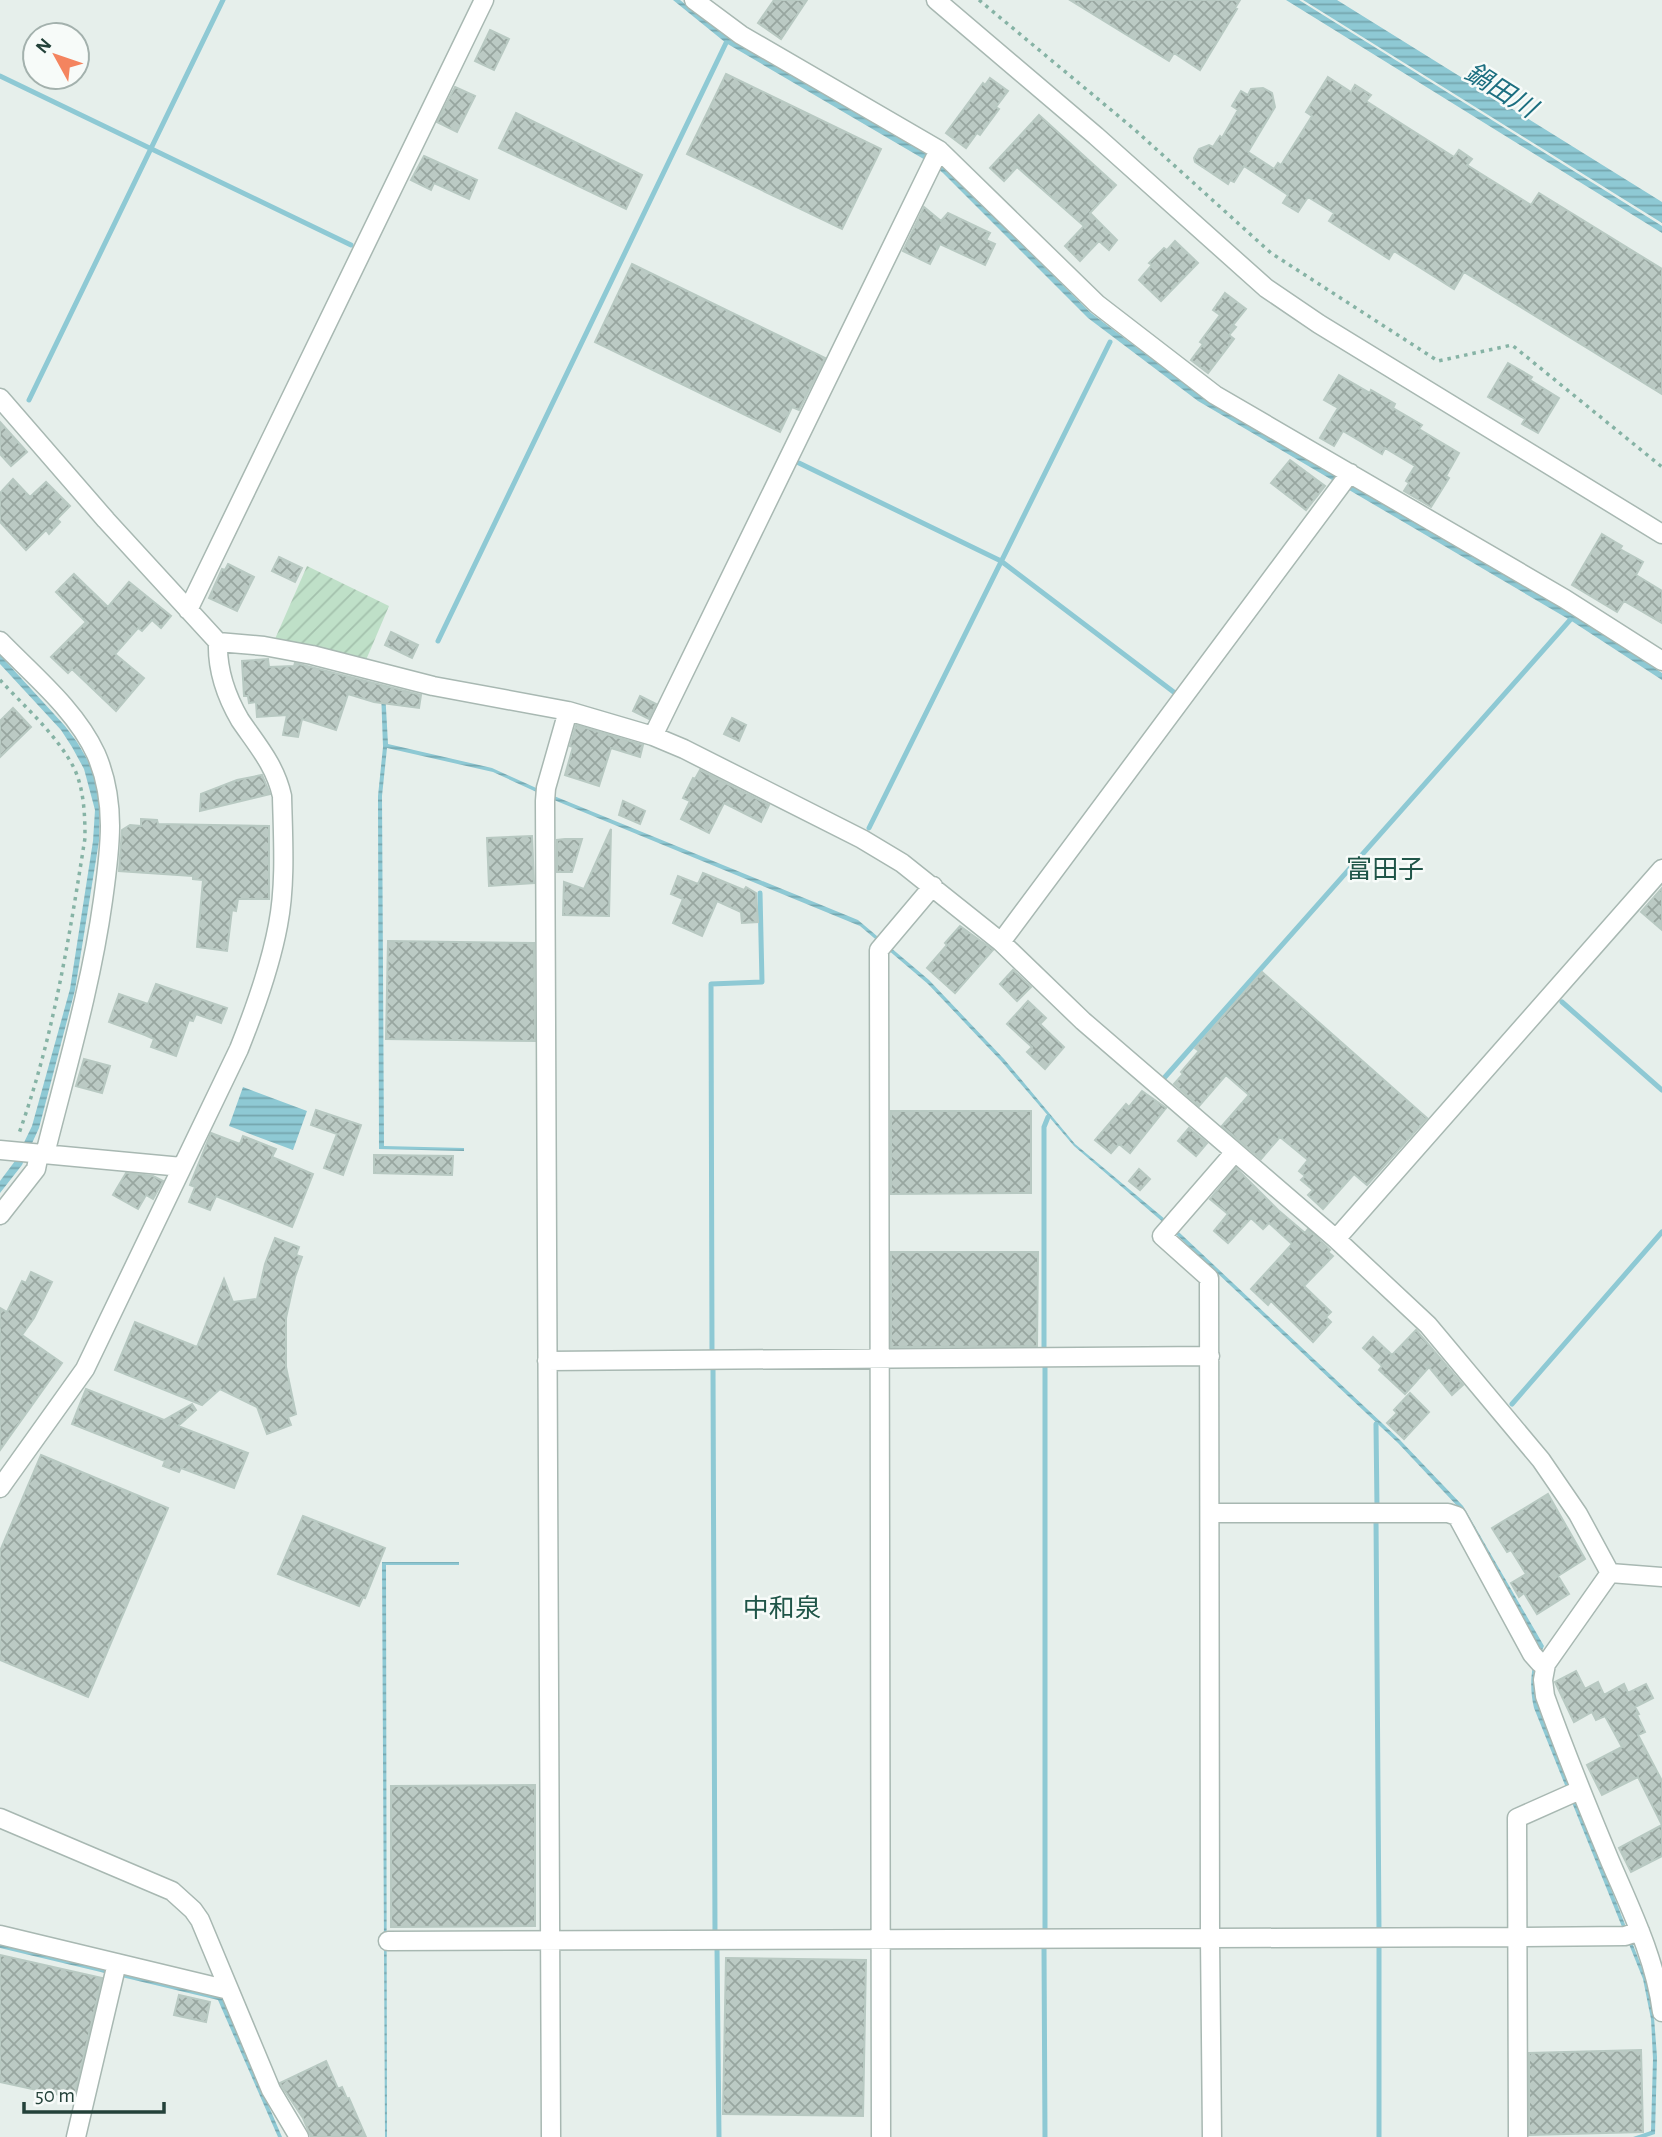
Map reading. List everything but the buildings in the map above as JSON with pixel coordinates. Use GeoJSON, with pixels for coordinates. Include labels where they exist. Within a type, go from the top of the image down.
{"type":"FeatureCollection","features":[{"type":"Feature","properties":{"kind":"street"},"geometry":{"type":"LineString","coordinates":[[188,610],[484,0]]}},
{"type":"Feature","properties":{"kind":"street"},"geometry":{"type":"LineString","coordinates":[[694,0],[741,35],[935,158],[1108,313],[1214,395],[1344,481],[1603,622],[1662,661]]}},
{"type":"Feature","properties":{"kind":"street"},"geometry":{"type":"LineString","coordinates":[[936,0],[1096,136],[1266,288],[1318,324],[1662,534]]}},
{"type":"Feature","properties":{"kind":"street"},"geometry":{"type":"LineString","coordinates":[[653,736],[935,158]]}},
{"type":"Feature","properties":{"kind":"street"},"geometry":{"type":"LineString","coordinates":[[0,398],[218,642],[264,646],[312,655],[433,686],[568,711],[653,736],[862,839],[902,863],[1001,942],[1083,1021],[1336,1239],[1428,1325],[1541,1460],[1578,1514],[1610,1573]]}},
{"type":"Feature","properties":{"kind":"street"},"geometry":{"type":"LineString","coordinates":[[1001,942],[1344,481]]}},
{"type":"Feature","properties":{"kind":"street"},"geometry":{"type":"LineString","coordinates":[[0,641],[73,717],[83,732],[102,772],[108,792],[110,814],[110,847],[97,942],[75,1041],[24,1152]]}},
{"type":"Feature","properties":{"kind":"street"},"geometry":{"type":"LineString","coordinates":[[0,1488],[85,1369],[239,1049],[259,999],[279,923],[282,893],[282,796],[279,781],[270,762],[233,706],[218,659],[218,642]]}},
{"type":"Feature","properties":{"kind":"street"},"geometry":{"type":"LineString","coordinates":[[551,2137],[546,795],[568,711]]}},
{"type":"Feature","properties":{"kind":"street"},"geometry":{"type":"LineString","coordinates":[[1336,1239],[1662,869]]}},
{"type":"Feature","properties":{"kind":"street"},"geometry":{"type":"LineString","coordinates":[[881,2137],[879,1359],[884,944],[933,886]]}},
{"type":"Feature","properties":{"kind":"street"},"geometry":{"type":"LineString","coordinates":[[24,1152],[182,1167]]}},
{"type":"Feature","properties":{"kind":"street"},"geometry":{"type":"LineString","coordinates":[[0,1215],[36,1169],[24,1152]]}},
{"type":"Feature","properties":{"kind":"street"},"geometry":{"type":"LineString","coordinates":[[1212,2137],[1209,1278],[1162,1236],[1235,1152]]}},
{"type":"Feature","properties":{"kind":"street"},"geometry":{"type":"LineString","coordinates":[[547,1361],[1210,1356]]}},
{"type":"Feature","properties":{"kind":"street"},"geometry":{"type":"LineString","coordinates":[[1210,1513],[1448,1513],[1457,1516],[1539,1661],[1545,1696],[1573,1793],[1633,1933],[1655,1971],[1662,2012]]}},
{"type":"Feature","properties":{"kind":"street"},"geometry":{"type":"LineString","coordinates":[[1610,1573],[1662,1577]]}},
{"type":"Feature","properties":{"kind":"street"},"geometry":{"type":"LineString","coordinates":[[1539,1661],[1610,1573]]}},
{"type":"Feature","properties":{"kind":"street"},"geometry":{"type":"LineString","coordinates":[[1518,2137],[1517,1818],[1573,1793]]}},
{"type":"Feature","properties":{"kind":"street"},"geometry":{"type":"LineString","coordinates":[[0,1818],[172,1891],[193,1910],[200,1920],[271,2090],[299,2137]]}},
{"type":"Feature","properties":{"kind":"street"},"geometry":{"type":"LineString","coordinates":[[388,1941],[1517,1937],[1633,1933]]}},
{"type":"Feature","properties":{"kind":"street"},"geometry":{"type":"LineString","coordinates":[[0,1935],[115,1970],[229,1990]]}},
{"type":"Feature","properties":{"kind":"street"},"geometry":{"type":"LineString","coordinates":[[76,2137],[115,1970]]}},
{"type":"Feature","properties":{"kind":"path"},"geometry":{"type":"LineString","coordinates":[[979,0],[1134,130],[1271,254],[1438,361],[1512,345],[1662,467]]}},
{"type":"Feature","properties":{"kind":"path"},"geometry":{"type":"LineString","coordinates":[[0,680],[46,728],[74,769],[81,789],[85,838],[61,984],[30,1102],[24,1152]]}},
{"type":"Feature","properties":{"kind":"green space"},"geometry":{"type":"Polygon","coordinates":[[[307,566],[389,606],[366,660],[275,639],[307,566]]]}},
{"type":"Feature","properties":{"kind":"water"},"geometry":{"type":"Polygon","coordinates":[[[673,0],[680,0],[727,37],[924,152],[945,169],[1091,313],[1201,396],[1572,614],[1662,673],[1662,680],[1570,620],[1198,401],[1088,318],[943,173],[726,43],[673,0]]]}},
{"type":"Feature","properties":{"kind":"water"},"geometry":{"type":"Polygon","coordinates":[[[1286,0],[1299,0],[1662,226],[1662,233],[1286,0]]]}},
{"type":"Feature","properties":{"kind":"water"},"geometry":{"type":"Polygon","coordinates":[[[1303,0],[1337,0],[1662,202],[1662,223],[1303,0]]]}},
{"type":"Feature","properties":{"kind":"water"},"geometry":{"type":"Polygon","coordinates":[[[0,655],[77,742],[90,764],[100,810],[99,841],[75,990],[39,1128],[22,1165],[0,1193],[0,1181],[15,1161],[32,1126],[70,989],[93,841],[95,810],[84,769],[72,747],[61,730],[0,664],[0,655]]]}},
{"type":"Feature","properties":{"kind":"water"},"geometry":{"type":"Polygon","coordinates":[[[381,690],[385,690],[388,744],[492,768],[858,920],[929,980],[1004,1059],[1075,1144],[1166,1220],[1400,1440],[1463,1506],[1544,1646],[1535,1666],[1534,1692],[1646,1978],[1654,2017],[1657,2057],[1655,2134],[1633,2137],[1651,2131],[1651,2019],[1643,1979],[1534,1708],[1532,1677],[1538,1647],[1460,1509],[1398,1443],[1164,1223],[1074,1146],[1002,1062],[928,984],[860,926],[554,800],[493,772],[387,748],[382,796],[384,1146],[464,1148],[464,1151],[379,1149],[378,796],[383,747],[381,690]]]}},
{"type":"Feature","properties":{"kind":"water"},"geometry":{"type":"Polygon","coordinates":[[[243,1087],[307,1111],[293,1150],[229,1126],[243,1087]]]}},
{"type":"Feature","properties":{"kind":"water"},"geometry":{"type":"Polygon","coordinates":[[[382,1562],[459,1562],[459,1565],[386,1565],[387,2137],[385,2137],[382,1562]]]}},
{"type":"Feature","properties":{"kind":"water"},"geometry":{"type":"Polygon","coordinates":[[[0,1942],[222,1997],[282,2137],[278,2137],[218,2000],[0,1948],[0,1942]]]}},
{"type":"Feature","properties":{"kind":"waterway"},"geometry":{"type":"LineString","coordinates":[[29,400],[223,0]]}},
{"type":"Feature","properties":{"kind":"waterway"},"geometry":{"type":"LineString","coordinates":[[438,641],[726,43]]}},
{"type":"Feature","properties":{"kind":"waterway"},"geometry":{"type":"LineString","coordinates":[[0,76],[351,245]]}},
{"type":"Feature","properties":{"kind":"waterway"},"geometry":{"type":"LineString","coordinates":[[869,828],[1110,342]]}},
{"type":"Feature","properties":{"kind":"waterway"},"geometry":{"type":"LineString","coordinates":[[799,463],[1001,561],[1175,693]]}},
{"type":"Feature","properties":{"kind":"waterway"},"geometry":{"type":"LineString","coordinates":[[1165,1077],[1570,620]]}},
{"type":"Feature","properties":{"kind":"waterway"},"geometry":{"type":"LineString","coordinates":[[712,1353],[711,984],[762,982],[760,893]]}},
{"type":"Feature","properties":{"kind":"waterway"},"geometry":{"type":"LineString","coordinates":[[1562,1002],[1662,1090]]}},
{"type":"Feature","properties":{"kind":"waterway"},"geometry":{"type":"LineString","coordinates":[[1044,1352],[1044,1127],[1048,1117]]}},
{"type":"Feature","properties":{"kind":"waterway"},"geometry":{"type":"LineString","coordinates":[[1512,1404],[1662,1232]]}},
{"type":"Feature","properties":{"kind":"waterway"},"geometry":{"type":"LineString","coordinates":[[1045,1364],[1045,1935]]}},
{"type":"Feature","properties":{"kind":"waterway"},"geometry":{"type":"LineString","coordinates":[[713,1366],[715,1935]]}},
{"type":"Feature","properties":{"kind":"waterway"},"geometry":{"type":"LineString","coordinates":[[1376,1424],[1377,1508]]}},
{"type":"Feature","properties":{"kind":"waterway"},"geometry":{"type":"LineString","coordinates":[[1376,1518],[1379,1930]]}},
{"type":"Feature","properties":{"kind":"waterway"},"geometry":{"type":"LineString","coordinates":[[1379,1944],[1379,2137]]}},
{"type":"Feature","properties":{"kind":"waterway"},"geometry":{"type":"LineString","coordinates":[[717,1947],[719,2137]]}},
{"type":"Feature","properties":{"kind":"waterway"},"geometry":{"type":"LineString","coordinates":[[1044,1947],[1045,2137]]}},
{"type":"Feature","properties":{"kind":"district","name":"富田子"},"geometry":{"type":"Point","coordinates":[1385,869]}},
{"type":"Feature","properties":{"kind":"district","name":"中和泉"},"geometry":{"type":"Point","coordinates":[782,1608]}},
{"type":"Feature","properties":{"kind":"water label","name":"鍋田川"},"geometry":{"type":"Point","coordinates":[1501,90]}}]}
